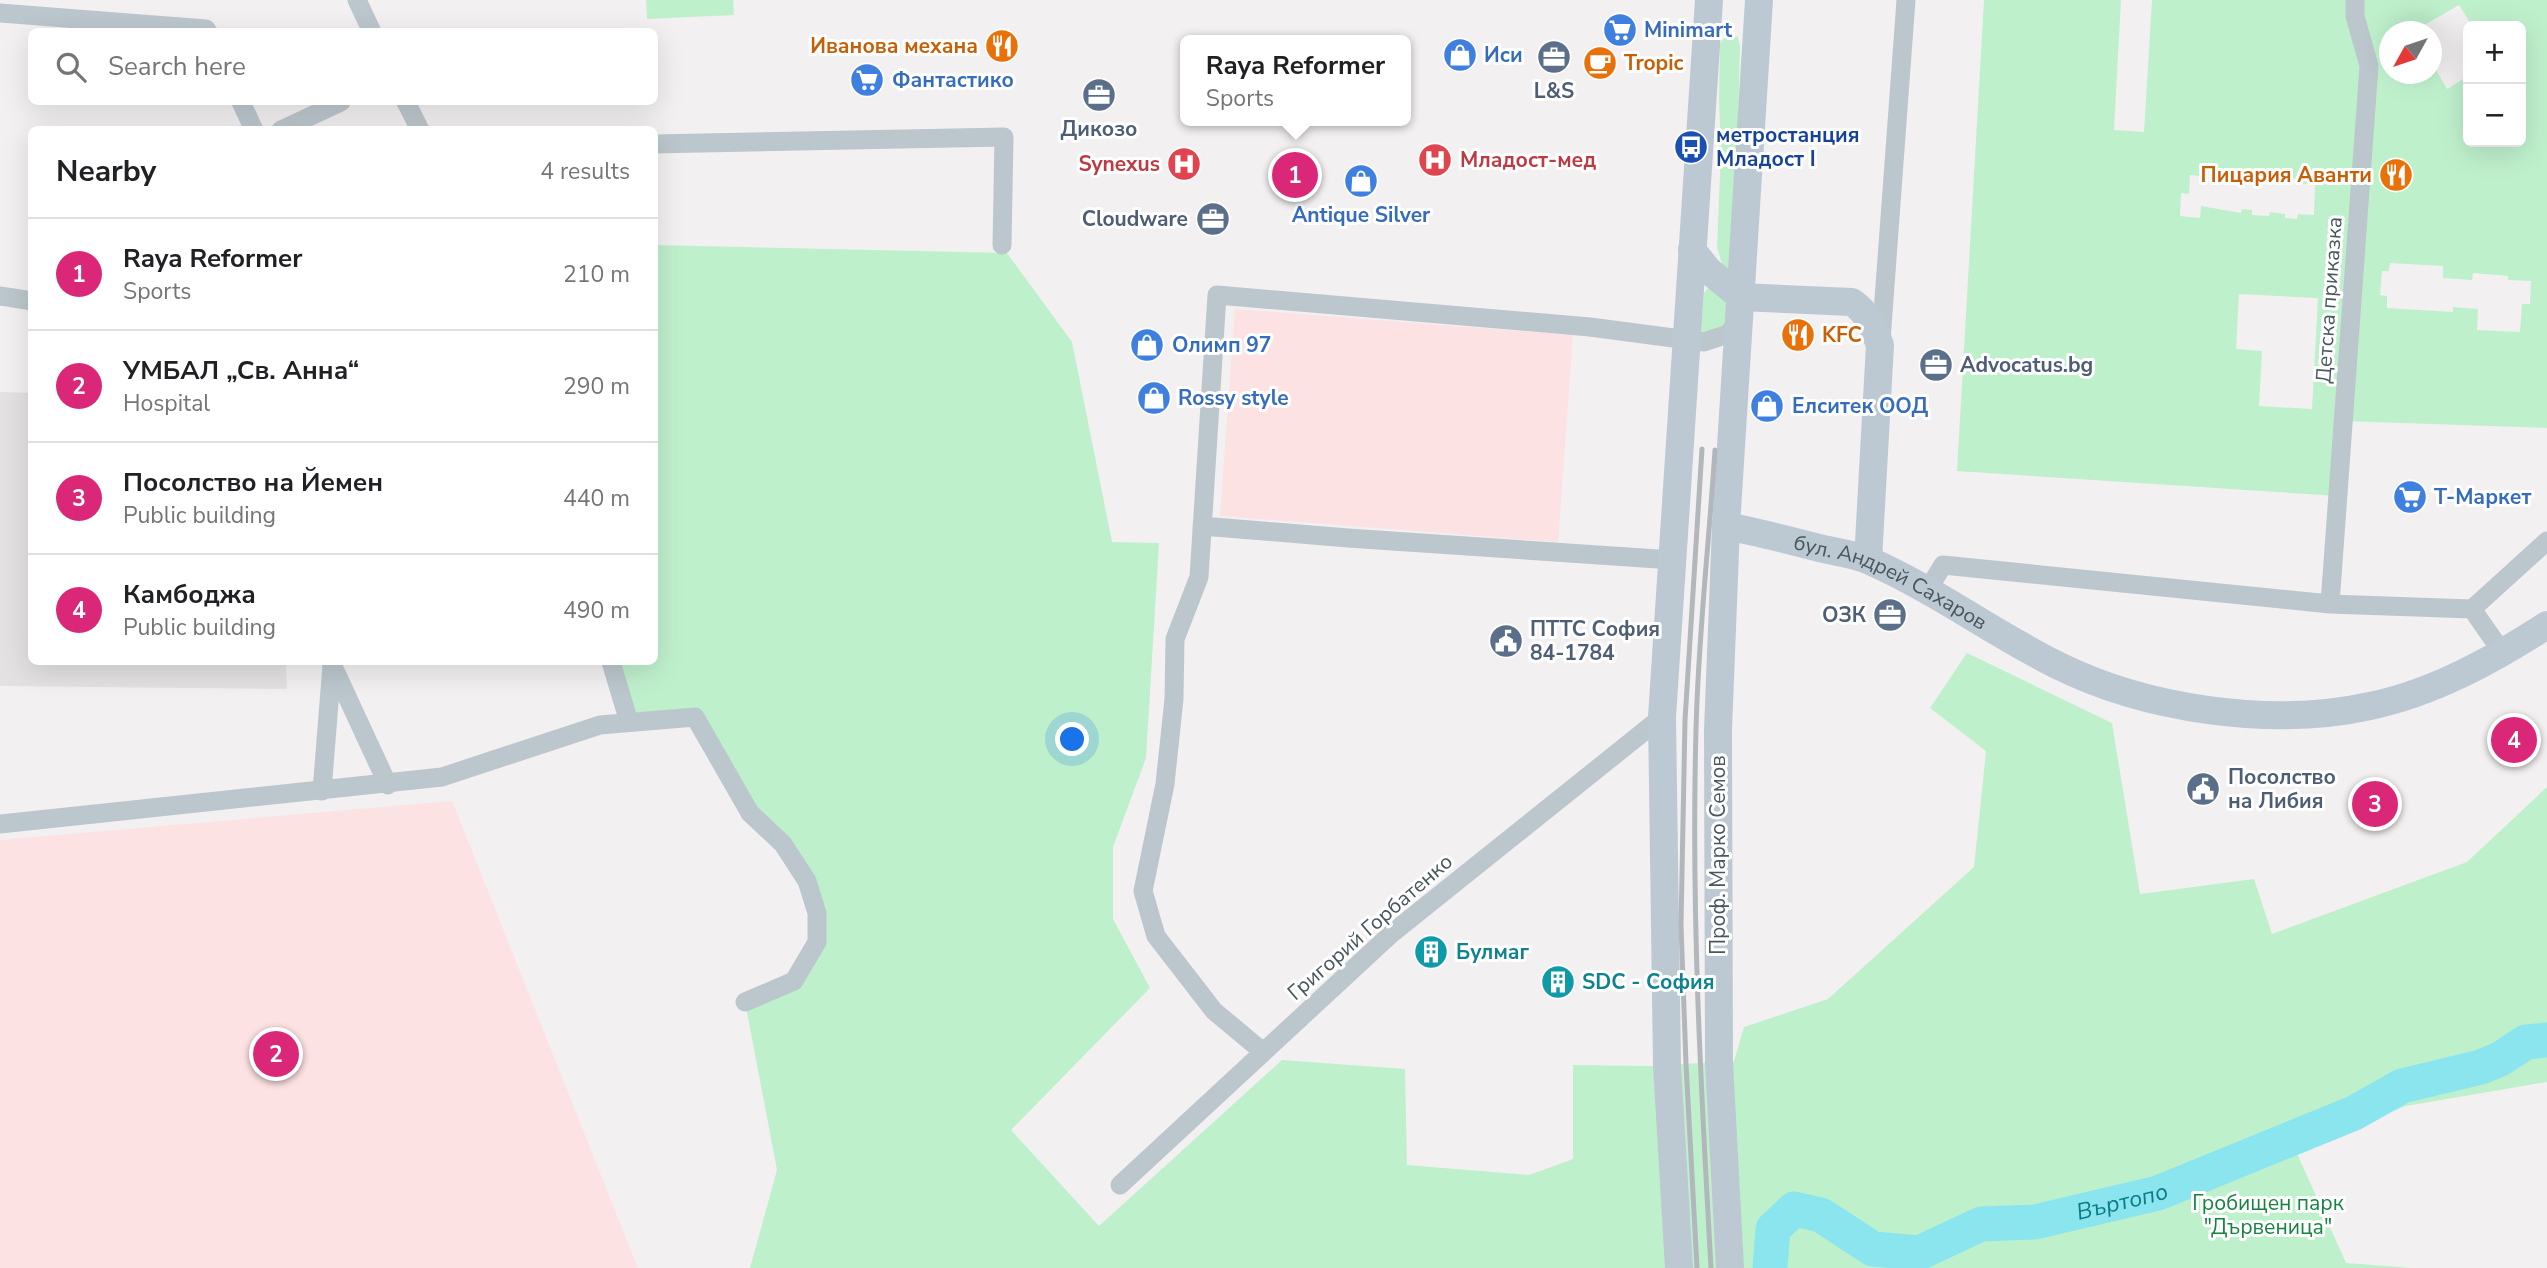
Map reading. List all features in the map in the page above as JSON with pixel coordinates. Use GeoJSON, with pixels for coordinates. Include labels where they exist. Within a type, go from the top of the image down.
{"type":"FeatureCollection","features":[{"type":"Feature","properties":{"kind":"main road"},"geometry":{"type":"LineString","coordinates":[[1679,1268],[1667,1065],[1662,717],[1709,0]]}},
{"type":"Feature","properties":{"kind":"main road"},"geometry":{"type":"LineString","coordinates":[[1726,526],[1747,305],[1759,0]]}},
{"type":"Feature","properties":{"kind":"main road"},"geometry":{"type":"LineString","coordinates":[[1692,250],[1709,270],[1747,305],[1852,302],[1870,318],[1880,345],[1868,560]]}},
{"type":"Feature","properties":{"kind":"main road","name":"бул. Андрей Сахаров"},"geometry":{"type":"LineString","coordinates":[[1726,526],[1868,560],[1927,590],[2057,665],[2124,692],[2208,709],[2295,714],[2370,706],[2456,676],[2547,625]]}},
{"type":"Feature","properties":{"kind":"main road","name":"Проф. Марко Семов"},"geometry":{"type":"LineString","coordinates":[[1726,526],[1718,730],[1719,1062],[1730,1268]]}},
{"type":"Feature","properties":{"kind":"street"},"geometry":{"type":"LineString","coordinates":[[357,0],[370,28]]}},
{"type":"Feature","properties":{"kind":"street"},"geometry":{"type":"LineString","coordinates":[[1880,345],[1906,0]]}},
{"type":"Feature","properties":{"kind":"street","name":"Детска приказка"},"geometry":{"type":"LineString","coordinates":[[2330,604],[2369,66],[2355,16],[2355,0]]}},
{"type":"Feature","properties":{"kind":"street"},"geometry":{"type":"LineString","coordinates":[[0,13],[193,28]]}},
{"type":"Feature","properties":{"kind":"street"},"geometry":{"type":"LineString","coordinates":[[242,105],[252,126]]}},
{"type":"Feature","properties":{"kind":"street"},"geometry":{"type":"LineString","coordinates":[[290,126],[335,105]]}},
{"type":"Feature","properties":{"kind":"street"},"geometry":{"type":"LineString","coordinates":[[408,105],[418,126]]}},
{"type":"Feature","properties":{"kind":"street"},"geometry":{"type":"LineString","coordinates":[[658,144],[1004,137],[1002,245]]}},
{"type":"Feature","properties":{"kind":"street"},"geometry":{"type":"LineString","coordinates":[[1262,1051],[1214,1011],[1156,936],[1143,891],[1165,784],[1174,699],[1175,639],[1199,577],[1217,295],[1590,327],[1704,342],[1728,334],[1747,305]]}},
{"type":"Feature","properties":{"kind":"street"},"geometry":{"type":"LineString","coordinates":[[0,296],[28,300]]}},
{"type":"Feature","properties":{"kind":"street"},"geometry":{"type":"LineString","coordinates":[[1202,526],[1672,560]]}},
{"type":"Feature","properties":{"kind":"street"},"geometry":{"type":"LineString","coordinates":[[1927,590],[1943,565],[2330,604],[2472,609],[2547,541]]}},
{"type":"Feature","properties":{"kind":"street"},"geometry":{"type":"LineString","coordinates":[[2472,609],[2502,652]]}},
{"type":"Feature","properties":{"kind":"street"},"geometry":{"type":"LineString","coordinates":[[322,791],[331,665]]}},
{"type":"Feature","properties":{"kind":"street"},"geometry":{"type":"LineString","coordinates":[[332,665],[388,785]]}},
{"type":"Feature","properties":{"kind":"street"},"geometry":{"type":"LineString","coordinates":[[612,665],[629,723]]}},
{"type":"Feature","properties":{"kind":"street"},"geometry":{"type":"LineString","coordinates":[[0,824],[388,785],[442,777],[600,726],[695,717],[750,813],[783,845],[807,881],[817,913],[817,942],[794,981],[745,1002]]}},
{"type":"Feature","properties":{"kind":"street","name":"Григорий Горбатенко"},"geometry":{"type":"LineString","coordinates":[[1120,1185],[1391,934],[1662,717]]}},
{"type":"Feature","properties":{"kind":"shaded area"},"geometry":{"type":"Polygon","coordinates":[[[1235,309],[1573,335],[1558,542],[1220,516],[1235,309]]]}},
{"type":"Feature","properties":{"kind":"shaded area"},"geometry":{"type":"Polygon","coordinates":[[[0,392],[28,393],[28,665],[286,665],[287,689],[0,686],[0,392]]]}},
{"type":"Feature","properties":{"kind":"shaded area"},"geometry":{"type":"Polygon","coordinates":[[[452,801],[638,1268],[0,1268],[0,840],[452,801]]]}},
{"type":"Feature","properties":{"kind":"green space"},"geometry":{"type":"Polygon","coordinates":[[[646,0],[733,0],[734,15],[647,19],[646,0]]]}},
{"type":"Feature","properties":{"kind":"green space"},"geometry":{"type":"Polygon","coordinates":[[[1984,0],[2121,0],[2114,130],[2144,132],[2152,0],[2547,0],[2547,428],[2343,421],[2337,496],[1957,471],[1984,0]],[[2459,5],[2431,21],[2379,21],[2379,84],[2442,84],[2442,80],[2447,89],[2463,79],[2463,147],[2526,147],[2526,21],[2469,21],[2459,5]],[[2200,171],[2200,176],[2190,175],[2189,194],[2181,193],[2180,216],[2200,218],[2201,206],[2241,213],[2242,209],[2252,210],[2252,215],[2269,216],[2270,212],[2285,214],[2285,218],[2297,219],[2298,214],[2314,215],[2315,185],[2297,183],[2297,179],[2200,171]],[[2390,263],[2389,271],[2382,271],[2380,295],[2387,296],[2387,308],[2453,312],[2453,307],[2478,309],[2477,330],[2520,332],[2522,304],[2530,304],[2531,281],[2508,280],[2508,276],[2473,273],[2472,280],[2443,278],[2443,266],[2390,263]],[[2239,294],[2236,349],[2262,351],[2259,406],[2312,409],[2318,298],[2239,294]]]}},
{"type":"Feature","properties":{"kind":"green space"},"geometry":{"type":"Polygon","coordinates":[[[1727,34],[1738,37],[1740,46],[1734,278],[1724,270],[1717,248],[1721,150],[1720,44],[1727,34]]]}},
{"type":"Feature","properties":{"kind":"green space","name":"Гробищен парк \"Дървеница\""},"geometry":{"type":"Polygon","coordinates":[[[658,245],[1007,253],[1072,342],[1112,542],[1159,543],[1146,758],[1113,847],[1113,919],[1150,988],[1011,1130],[1099,1226],[1282,1060],[1405,1069],[1407,1165],[1529,1175],[1573,1159],[1573,1065],[1649,1066],[1734,1061],[1744,1027],[1828,999],[1974,867],[1986,751],[1930,708],[1967,653],[2112,723],[2140,894],[2254,879],[2272,934],[2467,862],[2547,787],[2547,1082],[2406,1106],[2295,1149],[2346,1263],[2413,1268],[750,1268],[777,1170],[745,1002],[794,981],[817,913],[695,717],[629,722],[612,665],[658,665],[658,245]]]}},
{"type":"Feature","properties":{"kind":"green space"},"geometry":{"type":"Polygon","coordinates":[[[1708,288],[1729,302],[1725,325],[1701,334],[1704,293],[1708,288]]]}},
{"type":"Feature","properties":{"kind":"waterway","name":"Въртопо"},"geometry":{"type":"LineString","coordinates":[[1770,1268],[1773,1229],[1794,1209],[1821,1215],[1873,1249],[1919,1253],[1981,1224],[2035,1222],[2158,1193],[2354,1113],[2402,1086],[2481,1067],[2500,1059],[2526,1042],[2547,1040]]}},
{"type":"Feature","properties":{"kind":"railway"},"geometry":{"type":"LineString","coordinates":[[1697,1268],[1681,925],[1685,720],[1702,449]]}},
{"type":"Feature","properties":{"kind":"railway"},"geometry":{"type":"LineString","coordinates":[[1711,1268],[1698,1000],[1695,798],[1699,661],[1715,450]]}},
{"type":"Feature","properties":{"kind":"place","name":"Minimart"},"geometry":{"type":"Point","coordinates":[1620,30]}},
{"type":"Feature","properties":{"kind":"place","name":"Иванова механа"},"geometry":{"type":"Point","coordinates":[1002,46]}},
{"type":"Feature","properties":{"kind":"place","name":"Иси"},"geometry":{"type":"Point","coordinates":[1460,55]}},
{"type":"Feature","properties":{"kind":"place","name":"L&S"},"geometry":{"type":"Point","coordinates":[1554,57]}},
{"type":"Feature","properties":{"kind":"place","name":"Tropic"},"geometry":{"type":"Point","coordinates":[1600,63]}},
{"type":"Feature","properties":{"kind":"place","name":"Фантастико"},"geometry":{"type":"Point","coordinates":[867,80]}},
{"type":"Feature","properties":{"kind":"place","name":"Дикозо"},"geometry":{"type":"Point","coordinates":[1099,95]}},
{"type":"Feature","properties":{"kind":"place","name":"метростанция Младост I"},"geometry":{"type":"Point","coordinates":[1691,147]}},
{"type":"Feature","properties":{"kind":"place","name":"Младост-мед"},"geometry":{"type":"Point","coordinates":[1435,160]}},
{"type":"Feature","properties":{"kind":"place","name":"Synexus"},"geometry":{"type":"Point","coordinates":[1184,164]}},
{"type":"Feature","properties":{"kind":"place","name":"Raya Reformer"},"geometry":{"type":"Point","coordinates":[1295,175]}},
{"type":"Feature","properties":{"kind":"place","name":"Пицария Аванти"},"geometry":{"type":"Point","coordinates":[2396,175]}},
{"type":"Feature","properties":{"kind":"place","name":"Antique Silver"},"geometry":{"type":"Point","coordinates":[1361,181]}},
{"type":"Feature","properties":{"kind":"place","name":"Cloudware"},"geometry":{"type":"Point","coordinates":[1213,219]}},
{"type":"Feature","properties":{"kind":"place","name":"KFC"},"geometry":{"type":"Point","coordinates":[1798,335]}},
{"type":"Feature","properties":{"kind":"place","name":"Олимп 97"},"geometry":{"type":"Point","coordinates":[1147,345]}},
{"type":"Feature","properties":{"kind":"place","name":"Advocatus.bg"},"geometry":{"type":"Point","coordinates":[1936,365]}},
{"type":"Feature","properties":{"kind":"place","name":"Rossy style"},"geometry":{"type":"Point","coordinates":[1154,398]}},
{"type":"Feature","properties":{"kind":"place","name":"Елситек ООД"},"geometry":{"type":"Point","coordinates":[1767,406]}},
{"type":"Feature","properties":{"kind":"place","name":"Т-Маркет"},"geometry":{"type":"Point","coordinates":[2410,497]}},
{"type":"Feature","properties":{"kind":"place","name":"ОЗК"},"geometry":{"type":"Point","coordinates":[1890,615]}},
{"type":"Feature","properties":{"kind":"place","name":"ПТТС София 84-1784"},"geometry":{"type":"Point","coordinates":[1506,641]}},
{"type":"Feature","properties":{"kind":"place","name":"Камбоджа"},"geometry":{"type":"Point","coordinates":[2514,740]}},
{"type":"Feature","properties":{"kind":"place","name":"Посолство на Либия"},"geometry":{"type":"Point","coordinates":[2203,789]}},
{"type":"Feature","properties":{"kind":"place","name":"Посолство на Йемен"},"geometry":{"type":"Point","coordinates":[2375,804]}},
{"type":"Feature","properties":{"kind":"place","name":"Булмаг"},"geometry":{"type":"Point","coordinates":[1431,952]}},
{"type":"Feature","properties":{"kind":"place","name":"SDC - София"},"geometry":{"type":"Point","coordinates":[1558,982]}},
{"type":"Feature","properties":{"kind":"place","name":"УМБАЛ „Св. Анна“"},"geometry":{"type":"Point","coordinates":[276,1054]}}]}
